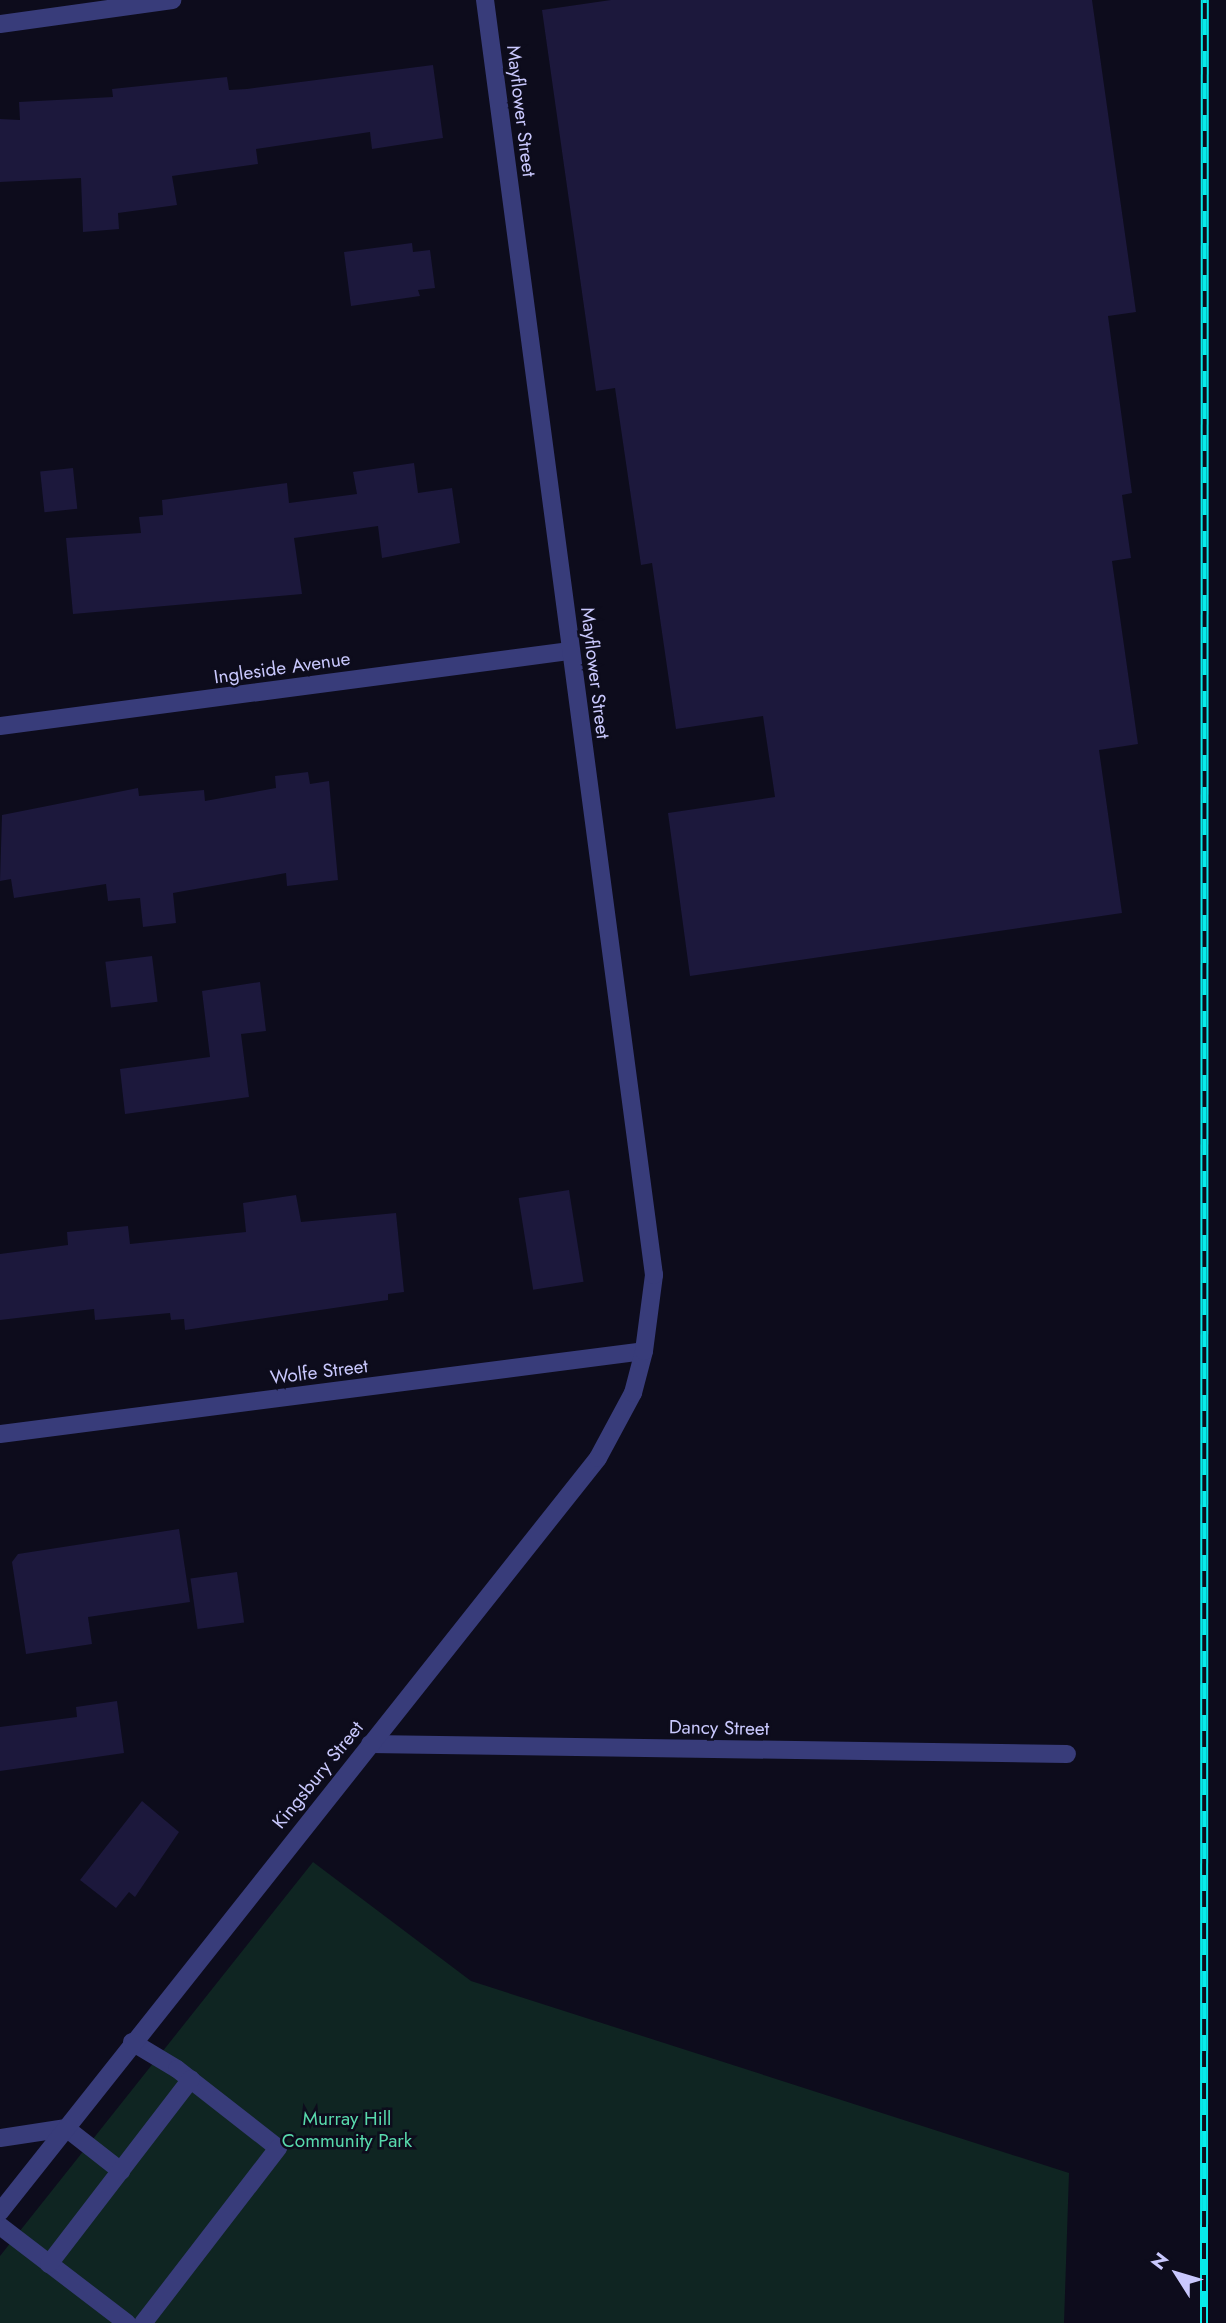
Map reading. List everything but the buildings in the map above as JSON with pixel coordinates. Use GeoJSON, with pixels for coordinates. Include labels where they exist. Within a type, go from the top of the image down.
{"type":"FeatureCollection","features":[{"type":"Feature","properties":{"kind":"street"},"geometry":{"type":"LineString","coordinates":[[0,24],[172,0]]}},
{"type":"Feature","properties":{"kind":"street","name":"Mayflower Street"},"geometry":{"type":"LineString","coordinates":[[485,0],[654,1275],[644,1351]]}},
{"type":"Feature","properties":{"kind":"street","name":"Ingleside Avenue"},"geometry":{"type":"LineString","coordinates":[[0,726],[570,651]]}},
{"type":"Feature","properties":{"kind":"street","name":"Wolfe Street"},"geometry":{"type":"LineString","coordinates":[[0,1434],[644,1351]]}},
{"type":"Feature","properties":{"kind":"street","name":"Kingsbury Street"},"geometry":{"type":"LineString","coordinates":[[0,2212],[132,2042],[598,1458],[633,1393],[644,1351]]}},
{"type":"Feature","properties":{"kind":"street","name":"Dancy Street"},"geometry":{"type":"LineString","coordinates":[[370,1744],[1067,1754]]}},
{"type":"Feature","properties":{"kind":"street"},"geometry":{"type":"LineString","coordinates":[[132,2042],[191,2079],[278,2148],[144,2323]]}},
{"type":"Feature","properties":{"kind":"street"},"geometry":{"type":"LineString","coordinates":[[49,2264],[191,2079]]}},
{"type":"Feature","properties":{"kind":"street"},"geometry":{"type":"LineString","coordinates":[[0,2138],[66,2128],[121,2171]]}},
{"type":"Feature","properties":{"kind":"street"},"geometry":{"type":"LineString","coordinates":[[0,2226],[127,2323]]}},
{"type":"Feature","properties":{"kind":"green space","name":"Murray Hill Community Park"},"geometry":{"type":"Polygon","coordinates":[[[313,1862],[471,1981],[1069,2173],[1064,2323],[0,2323],[0,2256],[313,1862]]]}},
{"type":"Feature","properties":{"kind":"railway"},"geometry":{"type":"LineString","coordinates":[[1204,2323],[1205,0]]}}]}
